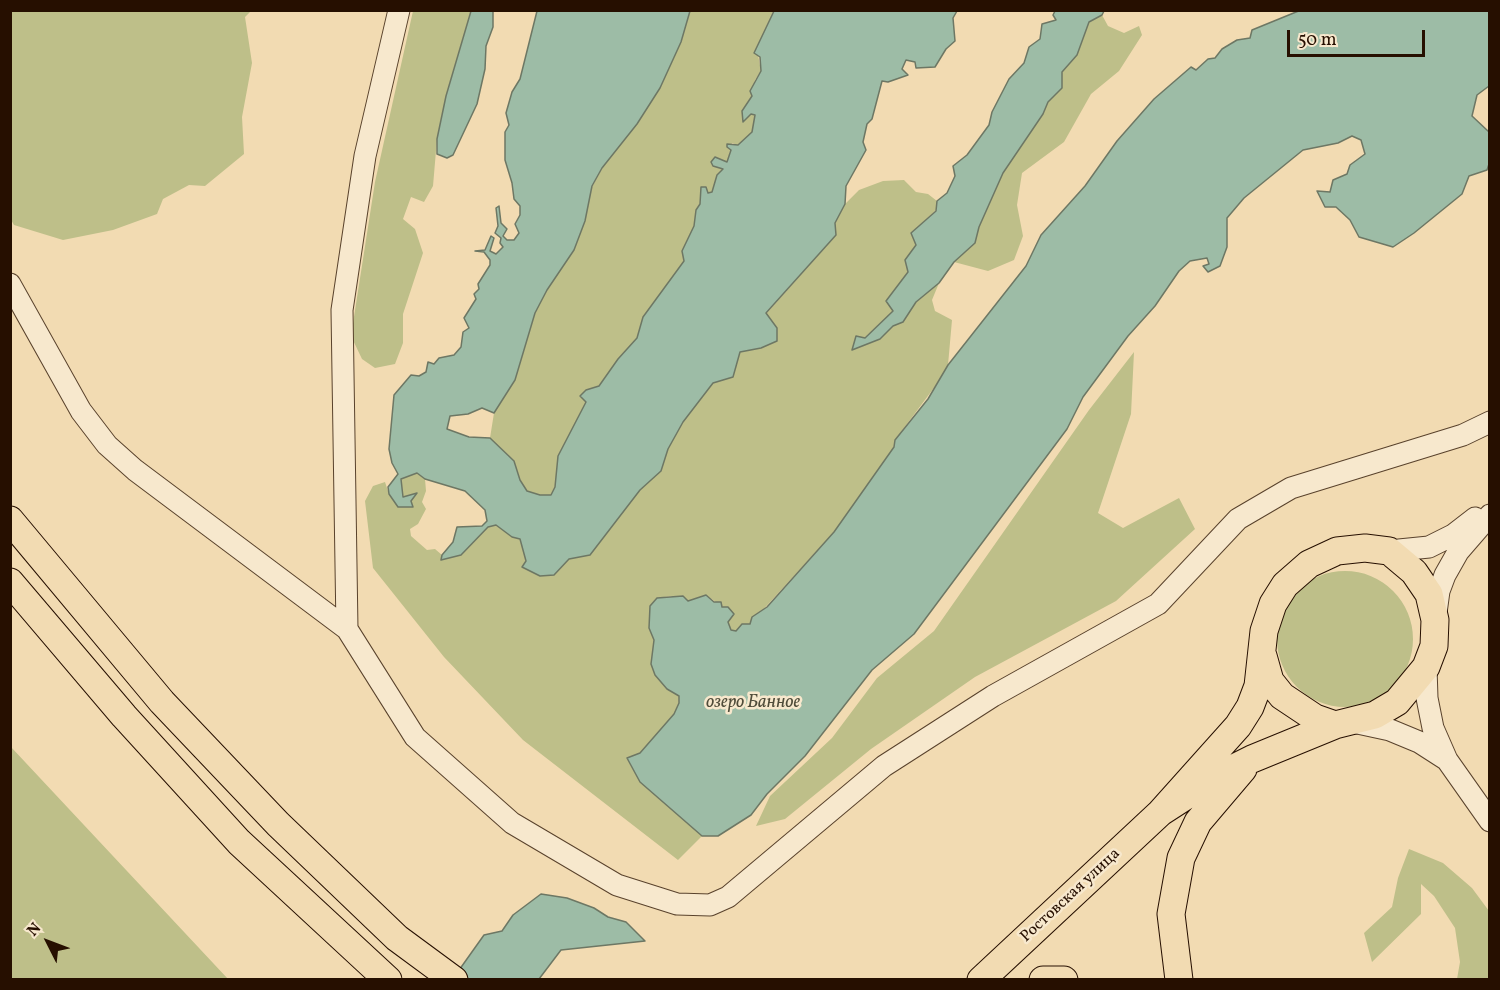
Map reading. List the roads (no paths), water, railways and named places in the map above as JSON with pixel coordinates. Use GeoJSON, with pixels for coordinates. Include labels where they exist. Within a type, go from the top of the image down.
{"type":"FeatureCollection","features":[{"type":"Feature","properties":{"kind":"main road"},"geometry":{"type":"LineString","coordinates":[[10,520],[162,702],[278,824],[397,938],[454,980]]}},
{"type":"Feature","properties":{"kind":"main road"},"geometry":{"type":"LineString","coordinates":[[1365,548],[1389,551],[1414,573],[1429,594],[1435,620],[1434,646],[1426,667],[1397,702],[1376,716],[1344,723],[1252,759],[1212,779],[1161,812],[1238,726],[1250,706],[1258,686],[1264,631],[1273,604],[1285,585],[1309,564],[1337,551],[1365,548]]}},
{"type":"Feature","properties":{"kind":"main road"},"geometry":{"type":"LineString","coordinates":[[10,582],[124,716],[239,842],[379,973]]}},
{"type":"Feature","properties":{"kind":"main road"},"geometry":{"type":"LineString","coordinates":[[1263,655],[1270,681],[1282,696],[1315,718],[1344,723]]}},
{"type":"Feature","properties":{"kind":"main road"},"geometry":{"type":"LineString","coordinates":[[1179,980],[1172,914],[1181,858],[1198,822],[1252,759]]}},
{"type":"Feature","properties":{"kind":"main road","name":"Ростовская улица"},"geometry":{"type":"LineString","coordinates":[[981,980],[1161,812]]}},
{"type":"Feature","properties":{"kind":"main road"},"geometry":{"type":"LineString","coordinates":[[1043,980],[1064,980]]}},
{"type":"Feature","properties":{"kind":"street"},"geometry":{"type":"LineString","coordinates":[[347,629],[342,310],[365,156],[399,10]]}},
{"type":"Feature","properties":{"kind":"street"},"geometry":{"type":"LineString","coordinates":[[10,284],[81,411],[107,445],[135,470],[347,629],[415,736],[512,823],[617,885],[678,904],[710,905],[728,897],[884,766],[993,696],[1158,604],[1238,519],[1291,488],[1463,435],[1490,422]]}},
{"type":"Feature","properties":{"kind":"street"},"geometry":{"type":"LineString","coordinates":[[1389,551],[1430,547],[1453,535],[1490,507]]}},
{"type":"Feature","properties":{"kind":"street"},"geometry":{"type":"LineString","coordinates":[[1435,620],[1439,591],[1445,575],[1458,552],[1490,515]]}},
{"type":"Feature","properties":{"kind":"street"},"geometry":{"type":"LineString","coordinates":[[1426,667],[1427,698],[1433,728],[1447,760],[1490,821]]}},
{"type":"Feature","properties":{"kind":"street"},"geometry":{"type":"LineString","coordinates":[[1344,723],[1389,730],[1419,742],[1447,760]]}},
{"type":"Feature","properties":{"kind":"water","name":"озеро Банное"},"geometry":{"type":"Polygon","coordinates":[[[1301,10],[1489,11],[1489,86],[1477,95],[1472,116],[1489,132],[1487,170],[1469,176],[1462,194],[1393,247],[1359,237],[1350,220],[1336,207],[1325,207],[1317,191],[1330,192],[1333,180],[1347,174],[1350,165],[1365,154],[1361,140],[1352,136],[1338,143],[1303,150],[1244,198],[1227,218],[1227,247],[1220,266],[1208,272],[1203,266],[1209,264],[1207,258],[1190,261],[1179,271],[1155,306],[1128,336],[1083,397],[1067,429],[914,634],[872,670],[805,756],[767,794],[751,815],[718,836],[702,836],[640,782],[627,758],[640,753],[674,714],[679,703],[679,696],[667,689],[655,675],[651,664],[654,640],[649,628],[650,606],[657,598],[683,596],[688,601],[706,595],[714,602],[721,602],[722,607],[728,607],[734,614],[728,622],[731,630],[736,631],[742,624],[750,624],[752,617],[767,607],[834,532],[894,447],[895,440],[928,399],[948,365],[1026,266],[1041,235],[1085,186],[1117,141],[1154,99],[1191,67],[1196,70],[1237,40],[1250,38],[1252,30],[1301,10]]]}},
{"type":"Feature","properties":{"kind":"water"},"geometry":{"type":"Polygon","coordinates":[[[471,11],[493,11],[493,27],[486,46],[485,69],[477,104],[453,155],[447,158],[437,154],[437,139],[446,96],[471,11]]]}},
{"type":"Feature","properties":{"kind":"water"},"geometry":{"type":"Polygon","coordinates":[[[537,11],[690,11],[681,42],[660,88],[637,124],[602,168],[592,186],[585,221],[574,250],[547,290],[535,313],[515,380],[494,413],[482,408],[468,414],[450,416],[447,429],[469,437],[490,438],[514,461],[520,480],[527,491],[540,495],[551,495],[555,487],[558,456],[586,402],[580,396],[586,390],[599,386],[618,359],[637,338],[643,317],[684,261],[682,251],[694,226],[696,210],[700,204],[701,187],[706,187],[708,193],[712,192],[717,175],[723,169],[713,166],[711,162],[715,157],[727,162],[731,150],[727,144],[738,145],[752,132],[755,115],[751,114],[743,122],[742,111],[752,96],[750,91],[761,71],[760,57],[754,53],[774,11],[957,11],[953,18],[955,41],[946,49],[935,67],[916,68],[915,62],[906,60],[902,69],[908,75],[888,82],[882,81],[872,119],[867,124],[863,142],[866,150],[846,186],[845,204],[835,223],[836,235],[766,313],[777,328],[777,341],[761,348],[740,352],[733,377],[713,383],[683,422],[668,449],[661,471],[640,490],[590,555],[569,559],[554,575],[540,576],[522,567],[526,561],[520,539],[512,537],[496,525],[488,527],[461,555],[441,560],[442,555],[453,542],[457,527],[482,526],[487,521],[485,510],[465,491],[425,479],[417,473],[401,479],[403,497],[417,493],[411,501],[413,507],[398,507],[389,494],[388,487],[398,474],[392,463],[389,449],[394,395],[411,375],[419,376],[426,372],[428,362],[434,364],[439,358],[454,355],[461,347],[463,332],[469,328],[464,318],[476,299],[474,294],[479,289],[478,284],[490,265],[490,260],[484,252],[475,251],[485,250],[491,236],[494,238],[490,251],[496,254],[503,247],[500,243],[501,238],[495,233],[498,226],[496,208],[499,206],[501,223],[507,229],[503,236],[507,240],[514,240],[519,233],[515,224],[520,215],[520,206],[514,199],[505,160],[505,132],[509,125],[506,113],[512,92],[520,79],[537,11]]]}},
{"type":"Feature","properties":{"kind":"water"},"geometry":{"type":"Polygon","coordinates":[[[1055,11],[1104,11],[1102,15],[1089,22],[1077,55],[1062,72],[1062,88],[1048,102],[1043,114],[1003,173],[979,227],[975,243],[954,262],[939,283],[916,302],[903,322],[893,326],[880,339],[852,350],[856,336],[865,338],[893,311],[886,301],[908,272],[905,260],[916,245],[911,233],[936,211],[937,201],[947,193],[955,176],[953,166],[967,155],[989,125],[992,112],[1009,79],[1024,63],[1029,47],[1040,39],[1042,24],[1056,20],[1053,15],[1055,11]]]}},
{"type":"Feature","properties":{"kind":"water"},"geometry":{"type":"Polygon","coordinates":[[[541,894],[567,898],[594,908],[608,917],[626,922],[645,941],[561,950],[539,979],[452,980],[484,935],[502,931],[513,915],[541,894]]]}}]}
